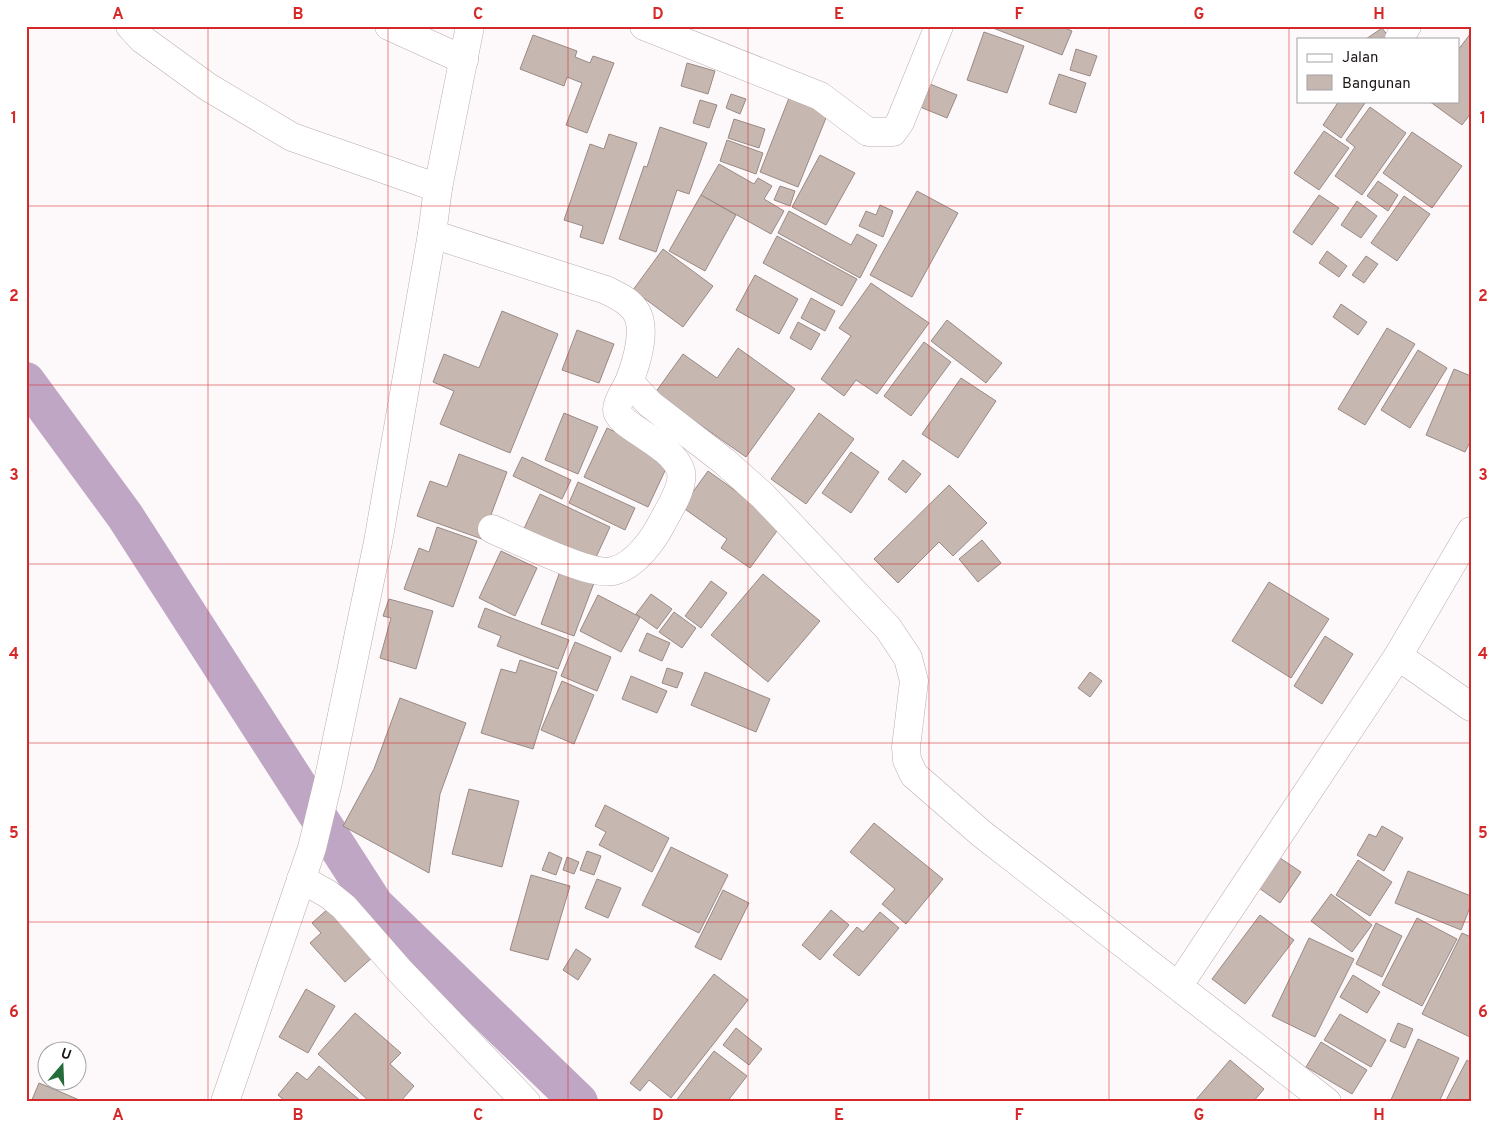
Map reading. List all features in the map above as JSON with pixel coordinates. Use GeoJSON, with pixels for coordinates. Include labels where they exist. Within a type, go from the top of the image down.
{"type":"FeatureCollection","features":[{"type":"Feature","properties":{"kind":"street"},"geometry":{"type":"LineString","coordinates":[[130,26],[142,39],[208,87],[292,137],[438,188]]}},
{"type":"Feature","properties":{"kind":"street"},"geometry":{"type":"LineString","coordinates":[[389,26],[464,60]]}},
{"type":"Feature","properties":{"kind":"street"},"geometry":{"type":"LineString","coordinates":[[225,1102],[273,967],[312,848],[328,782],[378,542],[432,234],[438,188],[470,26]]}},
{"type":"Feature","properties":{"kind":"street"},"geometry":{"type":"LineString","coordinates":[[644,26],[820,96],[868,132],[882,134],[893,132],[900,122],[939,26]]}},
{"type":"Feature","properties":{"kind":"street"},"geometry":{"type":"LineString","coordinates":[[1400,38],[1407,26]]}},
{"type":"Feature","properties":{"kind":"street"},"geometry":{"type":"LineString","coordinates":[[432,234],[606,290],[624,299],[636,311],[640,326],[636,364],[616,408],[617,414],[622,421],[652,439],[674,458],[681,473],[677,493],[656,536],[626,566],[612,572],[588,569],[492,529]]}},
{"type":"Feature","properties":{"kind":"street"},"geometry":{"type":"LineString","coordinates":[[629,382],[650,404],[724,462],[763,496],[888,628],[908,658],[914,681],[906,747],[907,760],[914,775],[982,834],[1179,985],[1327,1102]]}},
{"type":"Feature","properties":{"kind":"street"},"geometry":{"type":"LineString","coordinates":[[1179,985],[1398,656],[1471,532]]}},
{"type":"Feature","properties":{"kind":"street"},"geometry":{"type":"LineString","coordinates":[[1398,656],[1471,707]]}},
{"type":"Feature","properties":{"kind":"street"},"geometry":{"type":"LineString","coordinates":[[301,879],[328,894],[344,907],[400,971],[526,1102]]}},
{"type":"Feature","properties":{"kind":"building"},"geometry":{"type":"Polygon","coordinates":[[[994,26],[1060,26],[1072,31],[1062,55],[993,28],[994,26]]]}},
{"type":"Feature","properties":{"kind":"building"},"geometry":{"type":"Polygon","coordinates":[[[1382,28],[1389,38],[1367,38],[1382,28]]]}},
{"type":"Feature","properties":{"kind":"building"},"geometry":{"type":"Polygon","coordinates":[[[984,32],[1024,46],[1007,93],[967,80],[984,32]]]}},
{"type":"Feature","properties":{"kind":"building"},"geometry":{"type":"Polygon","coordinates":[[[1471,33],[1471,113],[1462,125],[1430,102],[1460,102],[1460,47],[1471,33]]]}},
{"type":"Feature","properties":{"kind":"building"},"geometry":{"type":"Polygon","coordinates":[[[533,35],[577,51],[575,57],[590,63],[593,56],[614,63],[587,133],[566,125],[582,83],[567,77],[564,86],[520,69],[533,35]]]}},
{"type":"Feature","properties":{"kind":"building"},"geometry":{"type":"Polygon","coordinates":[[[1076,49],[1097,56],[1090,76],[1070,70],[1076,49]]]}},
{"type":"Feature","properties":{"kind":"building"},"geometry":{"type":"Polygon","coordinates":[[[687,63],[715,71],[708,94],[681,86],[687,63]]]}},
{"type":"Feature","properties":{"kind":"building"},"geometry":{"type":"Polygon","coordinates":[[[1059,74],[1086,83],[1076,113],[1049,104],[1059,74]]]}},
{"type":"Feature","properties":{"kind":"building"},"geometry":{"type":"Polygon","coordinates":[[[930,84],[957,95],[947,118],[920,107],[930,84]]]}},
{"type":"Feature","properties":{"kind":"building"},"geometry":{"type":"Polygon","coordinates":[[[731,94],[746,99],[740,114],[726,108],[731,94]]]}},
{"type":"Feature","properties":{"kind":"building"},"geometry":{"type":"Polygon","coordinates":[[[789,98],[828,113],[798,187],[760,172],[789,98]]]}},
{"type":"Feature","properties":{"kind":"building"},"geometry":{"type":"Polygon","coordinates":[[[700,100],[717,105],[709,128],[693,123],[700,100]]]}},
{"type":"Feature","properties":{"kind":"building"},"geometry":{"type":"Polygon","coordinates":[[[1338,102],[1365,103],[1341,138],[1323,125],[1338,102]]]}},
{"type":"Feature","properties":{"kind":"building"},"geometry":{"type":"Polygon","coordinates":[[[1370,107],[1406,133],[1362,195],[1335,176],[1355,147],[1346,140],[1370,107]]]}},
{"type":"Feature","properties":{"kind":"building"},"geometry":{"type":"Polygon","coordinates":[[[734,119],[765,129],[759,148],[728,138],[734,119]]]}},
{"type":"Feature","properties":{"kind":"building"},"geometry":{"type":"Polygon","coordinates":[[[660,127],[707,143],[689,194],[677,190],[656,252],[619,239],[644,166],[647,167],[660,127]]]}},
{"type":"Feature","properties":{"kind":"building"},"geometry":{"type":"Polygon","coordinates":[[[1324,131],[1349,148],[1319,190],[1294,173],[1324,131]]]}},
{"type":"Feature","properties":{"kind":"building"},"geometry":{"type":"Polygon","coordinates":[[[1412,132],[1462,166],[1432,208],[1383,173],[1412,132]]]}},
{"type":"Feature","properties":{"kind":"building"},"geometry":{"type":"Polygon","coordinates":[[[609,134],[637,143],[603,244],[580,237],[583,226],[564,220],[590,144],[604,149],[609,134]]]}},
{"type":"Feature","properties":{"kind":"building"},"geometry":{"type":"Polygon","coordinates":[[[727,140],[763,153],[756,174],[720,161],[727,140]]]}},
{"type":"Feature","properties":{"kind":"building"},"geometry":{"type":"Polygon","coordinates":[[[820,155],[855,173],[826,225],[792,207],[820,155]]]}},
{"type":"Feature","properties":{"kind":"building"},"geometry":{"type":"Polygon","coordinates":[[[719,164],[754,184],[758,178],[772,186],[764,199],[784,211],[771,234],[701,195],[719,164]]]}},
{"type":"Feature","properties":{"kind":"building"},"geometry":{"type":"Polygon","coordinates":[[[1378,181],[1398,195],[1388,211],[1367,196],[1378,181]]]}},
{"type":"Feature","properties":{"kind":"building"},"geometry":{"type":"Polygon","coordinates":[[[780,186],[795,191],[790,206],[774,200],[780,186]]]}},
{"type":"Feature","properties":{"kind":"building"},"geometry":{"type":"Polygon","coordinates":[[[917,191],[958,213],[912,297],[870,275],[917,191]]]}},
{"type":"Feature","properties":{"kind":"building"},"geometry":{"type":"Polygon","coordinates":[[[701,195],[736,215],[705,271],[669,251],[701,195]]]}},
{"type":"Feature","properties":{"kind":"building"},"geometry":{"type":"Polygon","coordinates":[[[1319,195],[1339,208],[1312,245],[1293,232],[1319,195]]]}},
{"type":"Feature","properties":{"kind":"building"},"geometry":{"type":"Polygon","coordinates":[[[1404,196],[1430,214],[1397,261],[1371,243],[1404,196]]]}},
{"type":"Feature","properties":{"kind":"building"},"geometry":{"type":"Polygon","coordinates":[[[1357,201],[1377,216],[1361,238],[1341,225],[1357,201]]]}},
{"type":"Feature","properties":{"kind":"building"},"geometry":{"type":"Polygon","coordinates":[[[880,205],[893,211],[883,237],[859,226],[866,211],[876,215],[880,205]]]}},
{"type":"Feature","properties":{"kind":"building"},"geometry":{"type":"Polygon","coordinates":[[[789,211],[851,245],[857,234],[877,245],[860,278],[778,233],[789,211]]]}},
{"type":"Feature","properties":{"kind":"building"},"geometry":{"type":"Polygon","coordinates":[[[777,236],[857,279],[842,306],[763,263],[777,236]]]}},
{"type":"Feature","properties":{"kind":"building"},"geometry":{"type":"Polygon","coordinates":[[[663,249],[713,286],[683,327],[633,290],[663,249]]]}},
{"type":"Feature","properties":{"kind":"building"},"geometry":{"type":"Polygon","coordinates":[[[1327,251],[1347,266],[1339,277],[1319,263],[1327,251]]]}},
{"type":"Feature","properties":{"kind":"building"},"geometry":{"type":"Polygon","coordinates":[[[1366,256],[1378,264],[1364,283],[1352,275],[1366,256]]]}},
{"type":"Feature","properties":{"kind":"building"},"geometry":{"type":"Polygon","coordinates":[[[755,275],[798,299],[779,334],[736,310],[755,275]]]}},
{"type":"Feature","properties":{"kind":"building"},"geometry":{"type":"Polygon","coordinates":[[[871,283],[929,323],[877,394],[856,380],[844,396],[821,379],[851,336],[839,328],[871,283]]]}},
{"type":"Feature","properties":{"kind":"building"},"geometry":{"type":"Polygon","coordinates":[[[811,298],[835,311],[825,331],[801,318],[811,298]]]}},
{"type":"Feature","properties":{"kind":"building"},"geometry":{"type":"Polygon","coordinates":[[[1341,304],[1367,322],[1358,335],[1333,317],[1341,304]]]}},
{"type":"Feature","properties":{"kind":"building"},"geometry":{"type":"Polygon","coordinates":[[[502,311],[558,334],[510,453],[440,424],[454,391],[433,382],[444,354],[479,368],[502,311]]]}},
{"type":"Feature","properties":{"kind":"building"},"geometry":{"type":"Polygon","coordinates":[[[947,320],[1002,363],[986,383],[931,341],[947,320]]]}},
{"type":"Feature","properties":{"kind":"building"},"geometry":{"type":"Polygon","coordinates":[[[798,322],[820,334],[811,350],[790,338],[798,322]]]}},
{"type":"Feature","properties":{"kind":"building"},"geometry":{"type":"Polygon","coordinates":[[[1387,328],[1415,344],[1365,425],[1338,409],[1387,328]]]}},
{"type":"Feature","properties":{"kind":"building"},"geometry":{"type":"Polygon","coordinates":[[[577,330],[614,344],[599,383],[562,370],[577,330]]]}},
{"type":"Feature","properties":{"kind":"building"},"geometry":{"type":"Polygon","coordinates":[[[924,342],[951,362],[911,416],[884,396],[924,342]]]}},
{"type":"Feature","properties":{"kind":"building"},"geometry":{"type":"Polygon","coordinates":[[[738,348],[795,389],[746,457],[655,393],[683,354],[717,378],[738,348]]]}},
{"type":"Feature","properties":{"kind":"building"},"geometry":{"type":"Polygon","coordinates":[[[1418,350],[1447,368],[1410,428],[1381,410],[1418,350]]]}},
{"type":"Feature","properties":{"kind":"building"},"geometry":{"type":"Polygon","coordinates":[[[1454,369],[1471,376],[1471,440],[1465,452],[1426,435],[1454,369]]]}},
{"type":"Feature","properties":{"kind":"building"},"geometry":{"type":"Polygon","coordinates":[[[961,378],[996,401],[958,458],[922,434],[961,378]]]}},
{"type":"Feature","properties":{"kind":"building"},"geometry":{"type":"Polygon","coordinates":[[[564,413],[598,427],[578,474],[545,460],[564,413]]]}},
{"type":"Feature","properties":{"kind":"building"},"geometry":{"type":"Polygon","coordinates":[[[819,413],[854,439],[806,504],[771,479],[819,413]]]}},
{"type":"Feature","properties":{"kind":"building"},"geometry":{"type":"Polygon","coordinates":[[[607,428],[671,458],[648,507],[584,477],[607,428]]]}},
{"type":"Feature","properties":{"kind":"building"},"geometry":{"type":"Polygon","coordinates":[[[851,452],[879,472],[851,513],[822,493],[851,452]]]}},
{"type":"Feature","properties":{"kind":"building"},"geometry":{"type":"Polygon","coordinates":[[[459,454],[507,472],[482,539],[417,516],[430,481],[447,487],[459,454]]]}},
{"type":"Feature","properties":{"kind":"building"},"geometry":{"type":"Polygon","coordinates":[[[522,457],[571,480],[562,499],[513,476],[522,457]]]}},
{"type":"Feature","properties":{"kind":"building"},"geometry":{"type":"Polygon","coordinates":[[[903,460],[921,474],[906,493],[888,479],[903,460]]]}},
{"type":"Feature","properties":{"kind":"building"},"geometry":{"type":"Polygon","coordinates":[[[708,471],[782,524],[750,568],[721,548],[727,539],[682,507],[708,471]]]}},
{"type":"Feature","properties":{"kind":"building"},"geometry":{"type":"Polygon","coordinates":[[[578,482],[635,508],[625,530],[569,503],[578,482]]]}},
{"type":"Feature","properties":{"kind":"building"},"geometry":{"type":"Polygon","coordinates":[[[949,485],[987,523],[953,556],[939,542],[898,583],[874,559],[949,485]]]}},
{"type":"Feature","properties":{"kind":"building"},"geometry":{"type":"Polygon","coordinates":[[[540,494],[610,527],[592,566],[522,533],[540,494]]]}},
{"type":"Feature","properties":{"kind":"building"},"geometry":{"type":"Polygon","coordinates":[[[437,527],[477,541],[453,607],[404,589],[419,548],[429,552],[437,527]]]}},
{"type":"Feature","properties":{"kind":"building"},"geometry":{"type":"Polygon","coordinates":[[[982,540],[1001,563],[978,582],[959,559],[982,540]]]}},
{"type":"Feature","properties":{"kind":"building"},"geometry":{"type":"Polygon","coordinates":[[[501,551],[537,568],[515,616],[479,598],[501,551]]]}},
{"type":"Feature","properties":{"kind":"building"},"geometry":{"type":"Polygon","coordinates":[[[563,563],[597,575],[574,636],[541,624],[563,563]]]}},
{"type":"Feature","properties":{"kind":"building"},"geometry":{"type":"Polygon","coordinates":[[[763,574],[820,621],[768,682],[711,635],[763,574]]]}},
{"type":"Feature","properties":{"kind":"building"},"geometry":{"type":"Polygon","coordinates":[[[711,581],[727,593],[701,628],[685,616],[711,581]]]}},
{"type":"Feature","properties":{"kind":"building"},"geometry":{"type":"Polygon","coordinates":[[[1269,582],[1329,619],[1291,678],[1232,641],[1269,582]]]}},
{"type":"Feature","properties":{"kind":"building"},"geometry":{"type":"Polygon","coordinates":[[[651,594],[672,609],[657,629],[636,614],[651,594]]]}},
{"type":"Feature","properties":{"kind":"building"},"geometry":{"type":"Polygon","coordinates":[[[598,595],[640,617],[621,652],[580,631],[598,595]]]}},
{"type":"Feature","properties":{"kind":"building"},"geometry":{"type":"Polygon","coordinates":[[[389,599],[433,611],[416,669],[380,658],[391,618],[383,616],[389,599]]]}},
{"type":"Feature","properties":{"kind":"building"},"geometry":{"type":"Polygon","coordinates":[[[485,608],[569,640],[558,669],[497,646],[501,636],[478,627],[485,608]]]}},
{"type":"Feature","properties":{"kind":"building"},"geometry":{"type":"Polygon","coordinates":[[[674,612],[696,628],[682,648],[659,632],[674,612]]]}},
{"type":"Feature","properties":{"kind":"building"},"geometry":{"type":"Polygon","coordinates":[[[647,633],[670,643],[662,661],[639,651],[647,633]]]}},
{"type":"Feature","properties":{"kind":"building"},"geometry":{"type":"Polygon","coordinates":[[[1325,636],[1353,654],[1322,704],[1294,686],[1325,636]]]}},
{"type":"Feature","properties":{"kind":"building"},"geometry":{"type":"Polygon","coordinates":[[[575,642],[611,657],[597,691],[561,676],[575,642]]]}},
{"type":"Feature","properties":{"kind":"building"},"geometry":{"type":"Polygon","coordinates":[[[520,660],[557,672],[533,749],[481,733],[501,669],[516,673],[520,660]]]}},
{"type":"Feature","properties":{"kind":"building"},"geometry":{"type":"Polygon","coordinates":[[[667,668],[683,673],[677,688],[662,683],[667,668]]]}},
{"type":"Feature","properties":{"kind":"building"},"geometry":{"type":"Polygon","coordinates":[[[705,672],[770,699],[756,732],[691,705],[705,672]]]}},
{"type":"Feature","properties":{"kind":"building"},"geometry":{"type":"Polygon","coordinates":[[[1090,672],[1102,681],[1090,697],[1078,688],[1090,672]]]}},
{"type":"Feature","properties":{"kind":"building"},"geometry":{"type":"Polygon","coordinates":[[[631,676],[667,691],[657,713],[622,699],[631,676]]]}},
{"type":"Feature","properties":{"kind":"building"},"geometry":{"type":"Polygon","coordinates":[[[562,681],[594,695],[574,744],[541,730],[562,681]]]}},
{"type":"Feature","properties":{"kind":"building"},"geometry":{"type":"Polygon","coordinates":[[[400,698],[466,723],[440,794],[429,873],[343,826],[374,769],[400,698]]]}},
{"type":"Feature","properties":{"kind":"building"},"geometry":{"type":"Polygon","coordinates":[[[469,789],[519,801],[502,867],[452,854],[469,789]]]}},
{"type":"Feature","properties":{"kind":"building"},"geometry":{"type":"Polygon","coordinates":[[[605,805],[669,838],[652,872],[599,845],[606,832],[595,826],[605,805]]]}},
{"type":"Feature","properties":{"kind":"building"},"geometry":{"type":"Polygon","coordinates":[[[874,823],[943,879],[906,924],[882,904],[895,889],[850,852],[874,823]]]}},
{"type":"Feature","properties":{"kind":"building"},"geometry":{"type":"Polygon","coordinates":[[[1382,826],[1403,838],[1384,871],[1357,855],[1369,834],[1376,837],[1382,826]]]}},
{"type":"Feature","properties":{"kind":"building"},"geometry":{"type":"Polygon","coordinates":[[[671,847],[728,875],[699,933],[642,905],[671,847]]]}},
{"type":"Feature","properties":{"kind":"building"},"geometry":{"type":"Polygon","coordinates":[[[587,851],[601,856],[594,875],[580,870],[587,851]]]}},
{"type":"Feature","properties":{"kind":"building"},"geometry":{"type":"Polygon","coordinates":[[[549,852],[562,858],[556,875],[542,870],[549,852]]]}},
{"type":"Feature","properties":{"kind":"building"},"geometry":{"type":"Polygon","coordinates":[[[567,857],[579,862],[574,874],[563,870],[567,857]]]}},
{"type":"Feature","properties":{"kind":"building"},"geometry":{"type":"Polygon","coordinates":[[[1280,858],[1301,872],[1280,903],[1259,888],[1280,858]]]}},
{"type":"Feature","properties":{"kind":"building"},"geometry":{"type":"Polygon","coordinates":[[[1358,860],[1392,882],[1370,916],[1336,895],[1358,860]]]}},
{"type":"Feature","properties":{"kind":"building"},"geometry":{"type":"Polygon","coordinates":[[[1408,871],[1471,896],[1471,905],[1461,930],[1395,903],[1408,871]]]}},
{"type":"Feature","properties":{"kind":"building"},"geometry":{"type":"Polygon","coordinates":[[[531,875],[570,886],[548,960],[510,950],[531,875]]]}},
{"type":"Feature","properties":{"kind":"building"},"geometry":{"type":"Polygon","coordinates":[[[597,879],[621,888],[608,918],[585,908],[597,879]]]}},
{"type":"Feature","properties":{"kind":"building"},"geometry":{"type":"Polygon","coordinates":[[[723,890],[749,903],[721,960],[695,947],[723,890]]]}},
{"type":"Feature","properties":{"kind":"building"},"geometry":{"type":"Polygon","coordinates":[[[1331,894],[1372,925],[1352,952],[1311,921],[1331,894]]]}},
{"type":"Feature","properties":{"kind":"building"},"geometry":{"type":"Polygon","coordinates":[[[330,907],[374,956],[345,982],[310,943],[321,933],[312,923],[330,907]]]}},
{"type":"Feature","properties":{"kind":"building"},"geometry":{"type":"Polygon","coordinates":[[[831,910],[849,925],[820,960],[802,945],[831,910]]]}},
{"type":"Feature","properties":{"kind":"building"},"geometry":{"type":"Polygon","coordinates":[[[880,912],[899,928],[859,976],[833,955],[857,927],[863,932],[880,912]]]}},
{"type":"Feature","properties":{"kind":"building"},"geometry":{"type":"Polygon","coordinates":[[[1260,915],[1294,940],[1245,1004],[1212,979],[1260,915]]]}},
{"type":"Feature","properties":{"kind":"building"},"geometry":{"type":"Polygon","coordinates":[[[1417,918],[1457,939],[1422,1006],[1382,985],[1417,918]]]}},
{"type":"Feature","properties":{"kind":"building"},"geometry":{"type":"Polygon","coordinates":[[[1376,923],[1402,936],[1382,977],[1356,964],[1376,923]]]}},
{"type":"Feature","properties":{"kind":"building"},"geometry":{"type":"Polygon","coordinates":[[[1462,933],[1471,937],[1470,1037],[1422,1014],[1462,933]]]}},
{"type":"Feature","properties":{"kind":"building"},"geometry":{"type":"Polygon","coordinates":[[[1309,938],[1354,959],[1315,1037],[1272,1016],[1309,938]]]}},
{"type":"Feature","properties":{"kind":"building"},"geometry":{"type":"Polygon","coordinates":[[[576,949],[591,959],[578,980],[563,970],[576,949]]]}},
{"type":"Feature","properties":{"kind":"building"},"geometry":{"type":"Polygon","coordinates":[[[714,974],[748,1000],[671,1098],[649,1080],[640,1091],[630,1083],[714,974]]]}},
{"type":"Feature","properties":{"kind":"building"},"geometry":{"type":"Polygon","coordinates":[[[1353,975],[1380,992],[1367,1013],[1340,997],[1353,975]]]}},
{"type":"Feature","properties":{"kind":"building"},"geometry":{"type":"Polygon","coordinates":[[[306,989],[335,1006],[308,1053],[279,1037],[306,989]]]}},
{"type":"Feature","properties":{"kind":"building"},"geometry":{"type":"Polygon","coordinates":[[[355,1013],[401,1053],[390,1064],[414,1086],[400,1102],[370,1102],[318,1054],[355,1013]]]}},
{"type":"Feature","properties":{"kind":"building"},"geometry":{"type":"Polygon","coordinates":[[[1340,1014],[1386,1040],[1371,1067],[1324,1040],[1340,1014]]]}},
{"type":"Feature","properties":{"kind":"building"},"geometry":{"type":"Polygon","coordinates":[[[1398,1023],[1413,1029],[1405,1048],[1390,1041],[1398,1023]]]}},
{"type":"Feature","properties":{"kind":"building"},"geometry":{"type":"Polygon","coordinates":[[[736,1028],[762,1049],[749,1065],[723,1045],[736,1028]]]}},
{"type":"Feature","properties":{"kind":"building"},"geometry":{"type":"Polygon","coordinates":[[[1418,1039],[1459,1058],[1439,1102],[1390,1102],[1418,1039]]]}},
{"type":"Feature","properties":{"kind":"building"},"geometry":{"type":"Polygon","coordinates":[[[1321,1042],[1367,1070],[1352,1094],[1306,1067],[1321,1042]]]}},
{"type":"Feature","properties":{"kind":"building"},"geometry":{"type":"Polygon","coordinates":[[[714,1051],[747,1076],[727,1102],[675,1102],[714,1051]]]}},
{"type":"Feature","properties":{"kind":"building"},"geometry":{"type":"Polygon","coordinates":[[[1230,1060],[1264,1089],[1253,1102],[1194,1102],[1230,1060]]]}},
{"type":"Feature","properties":{"kind":"building"},"geometry":{"type":"Polygon","coordinates":[[[1467,1060],[1471,1063],[1471,1102],[1445,1102],[1467,1060]]]}},
{"type":"Feature","properties":{"kind":"building"},"geometry":{"type":"Polygon","coordinates":[[[319,1066],[362,1102],[286,1102],[278,1095],[297,1072],[307,1080],[319,1066]]]}},
{"type":"Feature","properties":{"kind":"building"},"geometry":{"type":"Polygon","coordinates":[[[38,1085],[38,1090],[56,1090],[84,1102],[31,1102],[38,1085]]]}},
{"type":"Feature","properties":{"kind":"waterway"},"geometry":{"type":"LineString","coordinates":[[26,381],[125,516],[375,905],[579,1102]]}}]}
